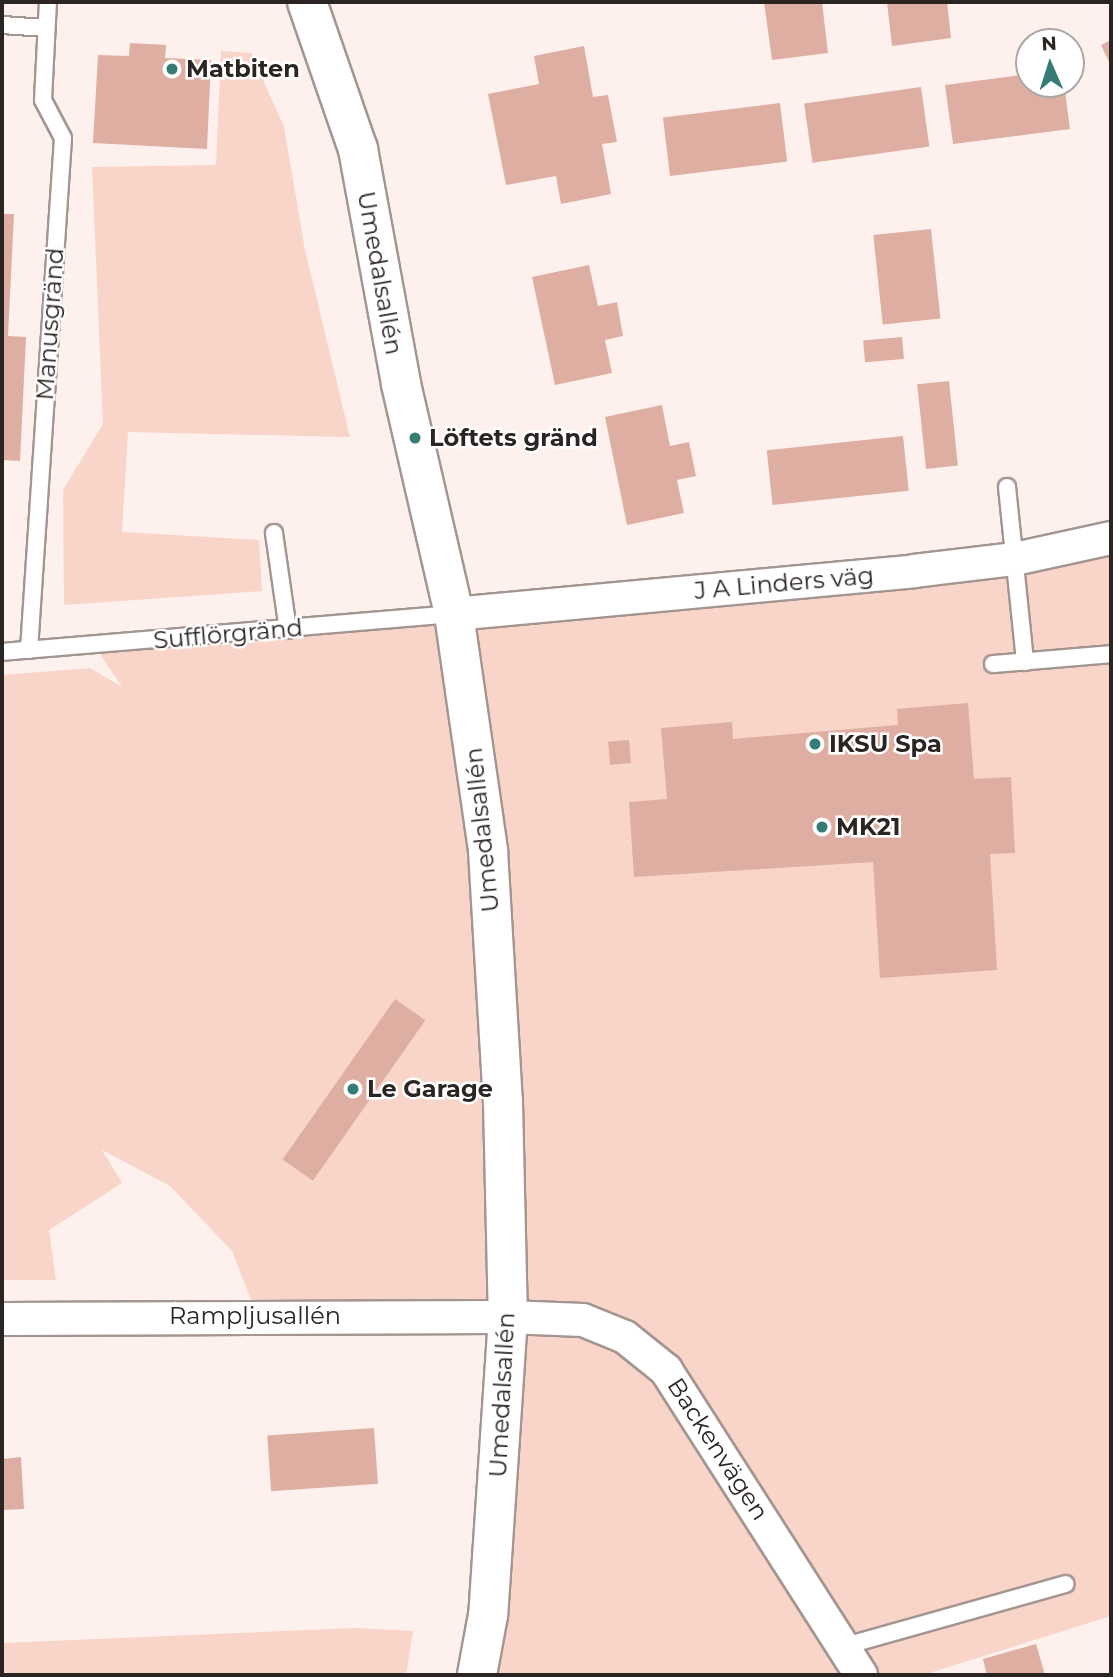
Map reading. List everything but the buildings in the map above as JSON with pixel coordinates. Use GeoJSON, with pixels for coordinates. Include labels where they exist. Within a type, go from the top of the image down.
{"type":"FeatureCollection","features":[{"type":"Feature","properties":{"kind":"street","name":"Umedalsallén"},"geometry":{"type":"LineString","coordinates":[[307,2],[358,149],[401,384],[454,614],[488,850],[503,1102],[508,1317],[488,1615],[477,1675]]}},
{"type":"Feature","properties":{"kind":"street","name":"J A Linders väg"},"geometry":{"type":"LineString","coordinates":[[454,614],[1014,559],[1111,538]]}},
{"type":"Feature","properties":{"kind":"street","name":"Rampljusallén"},"geometry":{"type":"LineString","coordinates":[[2,1318],[508,1317]]}},
{"type":"Feature","properties":{"kind":"street","name":"Backenvägen"},"geometry":{"type":"LineString","coordinates":[[508,1317],[583,1320],[625,1337],[666,1370],[845,1646],[861,1675]]}},
{"type":"Feature","properties":{"kind":"lane","name":"Manusgränd"},"geometry":{"type":"LineString","coordinates":[[29,650],[63,138],[43,100],[48,2]]}},
{"type":"Feature","properties":{"kind":"lane"},"geometry":{"type":"LineString","coordinates":[[2,25],[47,28]]}},
{"type":"Feature","properties":{"kind":"lane"},"geometry":{"type":"LineString","coordinates":[[1007,487],[1025,662]]}},
{"type":"Feature","properties":{"kind":"lane"},"geometry":{"type":"LineString","coordinates":[[274,533],[288,630]]}},
{"type":"Feature","properties":{"kind":"lane","name":"Sufflörgränd"},"geometry":{"type":"LineString","coordinates":[[2,652],[454,614]]}},
{"type":"Feature","properties":{"kind":"lane"},"geometry":{"type":"LineString","coordinates":[[993,664],[1111,654]]}},
{"type":"Feature","properties":{"kind":"lane"},"geometry":{"type":"LineString","coordinates":[[845,1646],[1065,1584]]}},
{"type":"Feature","properties":{"kind":"shaded area"},"geometry":{"type":"Polygon","coordinates":[[[221,51],[251,53],[284,127],[305,250],[350,437],[128,432],[122,532],[259,540],[262,591],[64,605],[63,490],[103,424],[92,167],[216,165],[221,51]]]}},
{"type":"Feature","properties":{"kind":"shaded area"},"geometry":{"type":"Polygon","coordinates":[[[1111,538],[1111,1616],[923,1675],[477,1675],[508,1317],[257,1315],[232,1251],[170,1186],[102,1150],[122,1183],[49,1230],[56,1280],[2,1280],[2,675],[90,668],[122,687],[94,645],[1111,538]]]}},
{"type":"Feature","properties":{"kind":"shaded area"},"geometry":{"type":"Polygon","coordinates":[[[357,1628],[413,1631],[406,1675],[2,1675],[2,1643],[357,1628]]]}},
{"type":"Feature","properties":{"kind":"place","name":"Matbiten"},"geometry":{"type":"Point","coordinates":[172,69]}},
{"type":"Feature","properties":{"kind":"place","name":"Löftets gränd"},"geometry":{"type":"Point","coordinates":[415,438]}},
{"type":"Feature","properties":{"kind":"place","name":"IKSU Spa"},"geometry":{"type":"Point","coordinates":[815,744]}},
{"type":"Feature","properties":{"kind":"place","name":"MK21"},"geometry":{"type":"Point","coordinates":[822,827]}},
{"type":"Feature","properties":{"kind":"place","name":"Le Garage"},"geometry":{"type":"Point","coordinates":[353,1089]}}]}
